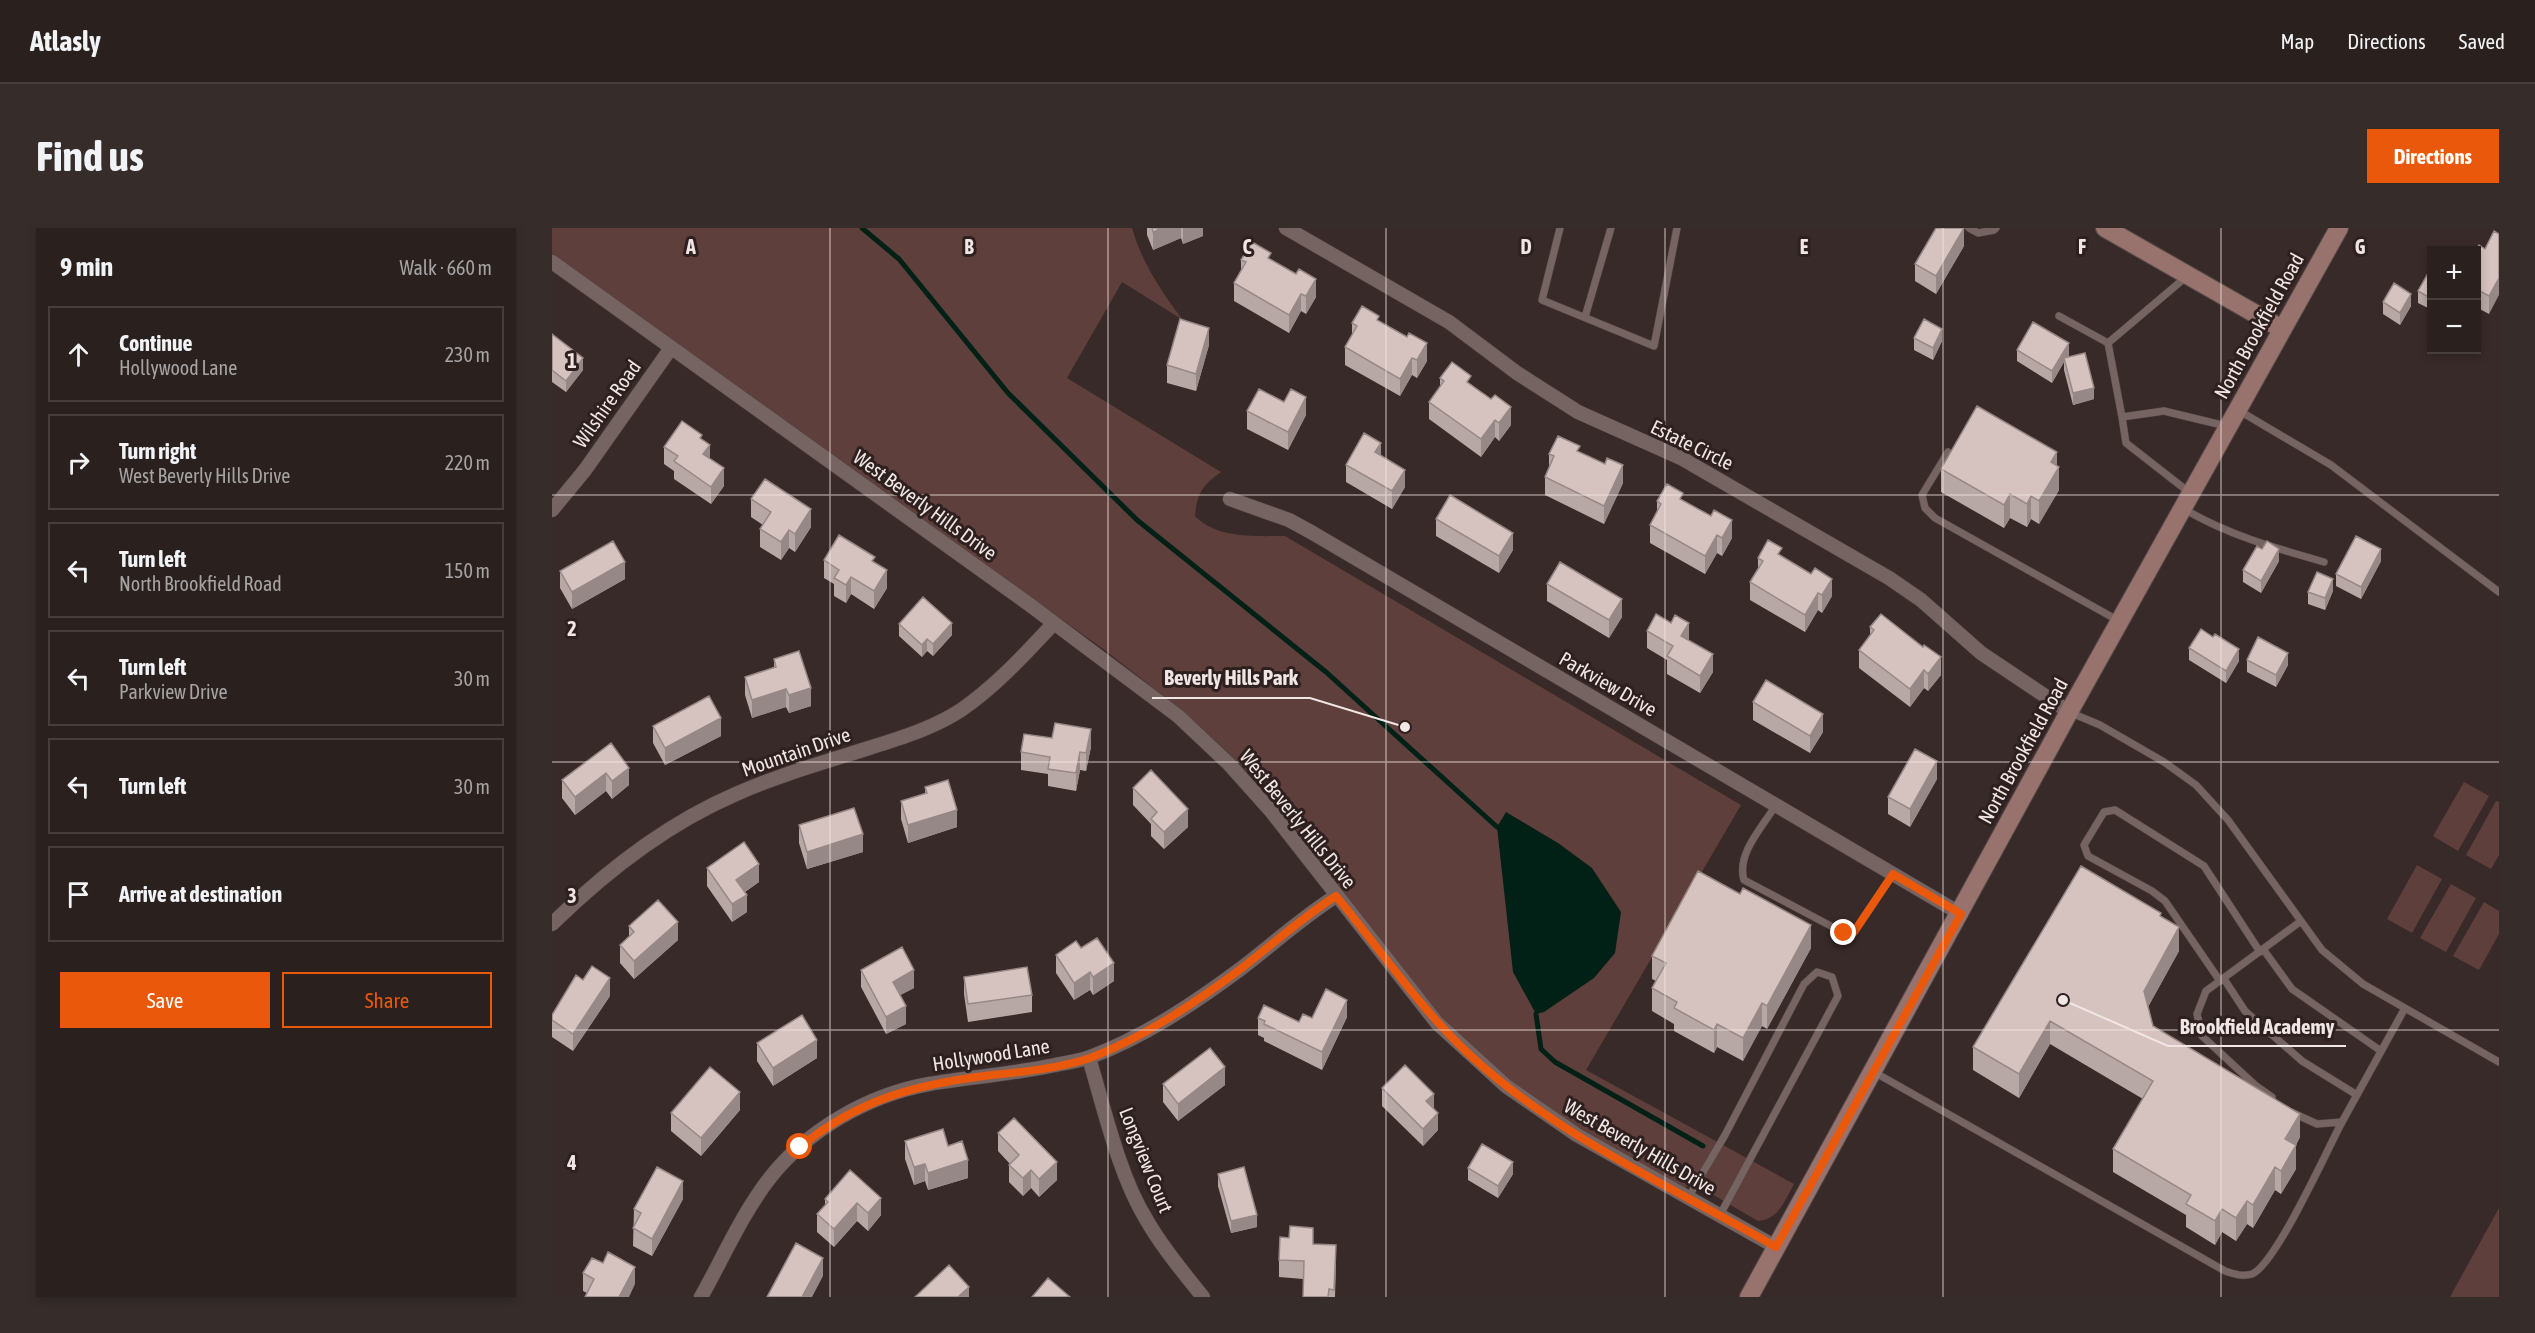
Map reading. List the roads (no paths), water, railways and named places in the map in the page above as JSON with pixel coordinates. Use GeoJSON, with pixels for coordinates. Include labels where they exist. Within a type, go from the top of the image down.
{"type":"FeatureCollection","features":[{"type":"Feature","properties":{"kind":"street","name":"Estate Circle"},"geometry":{"type":"LineString","coordinates":[[1287,228],[1449,322],[1517,373],[1578,412],[1682,458],[1888,578],[1921,600],[2004,670],[2069,712]]}},
{"type":"Feature","properties":{"kind":"street"},"geometry":{"type":"LineString","coordinates":[[2105,228],[2282,329]]}},
{"type":"Feature","properties":{"kind":"street","name":"North Brookfield Road"},"geometry":{"type":"LineString","coordinates":[[1749,1297],[1961,914],[2069,712],[2339,228]]}},
{"type":"Feature","properties":{"kind":"street","name":"West Beverly Hills Drive"},"geometry":{"type":"LineString","coordinates":[[552,262],[1054,623],[1148,692],[1203,739],[1271,811],[1430,1015],[1472,1057],[1506,1086],[1568,1130],[1776,1247]]}},
{"type":"Feature","properties":{"kind":"street","name":"Wilshire Road"},"geometry":{"type":"LineString","coordinates":[[552,510],[585,470],[671,348]]}},
{"type":"Feature","properties":{"kind":"street","name":"Parkview Drive"},"geometry":{"type":"LineString","coordinates":[[1230,499],[1289,520],[1311,532],[1961,914]]}},
{"type":"Feature","properties":{"kind":"street","name":"Mountain Drive"},"geometry":{"type":"LineString","coordinates":[[552,924],[632,854],[712,804],[805,768],[902,737],[961,711],[1012,668],[1054,623]]}},
{"type":"Feature","properties":{"kind":"street","name":"Hollywood Lane"},"geometry":{"type":"LineString","coordinates":[[701,1297],[767,1181],[800,1147],[838,1119],[880,1099],[927,1084],[1018,1073],[1089,1058],[1134,1038],[1187,1007],[1336,896]]}},
{"type":"Feature","properties":{"kind":"street","name":"Longview Court"},"geometry":{"type":"LineString","coordinates":[[1089,1058],[1125,1173],[1145,1218],[1203,1297]]}},
{"type":"Feature","properties":{"kind":"lane"},"geometry":{"type":"LineString","coordinates":[[1560,228],[1542,300],[1654,346],[1677,228]]}},
{"type":"Feature","properties":{"kind":"lane"},"geometry":{"type":"LineString","coordinates":[[1584,317],[1611,228]]}},
{"type":"Feature","properties":{"kind":"lane"},"geometry":{"type":"LineString","coordinates":[[1969,228],[1978,233],[1996,228]]}},
{"type":"Feature","properties":{"kind":"lane"},"geometry":{"type":"LineString","coordinates":[[2108,343],[2188,275]]}},
{"type":"Feature","properties":{"kind":"lane"},"geometry":{"type":"LineString","coordinates":[[2059,316],[2108,343]]}},
{"type":"Feature","properties":{"kind":"lane"},"geometry":{"type":"LineString","coordinates":[[2108,343],[2126,443],[2216,528],[2324,562]]}},
{"type":"Feature","properties":{"kind":"lane"},"geometry":{"type":"LineString","coordinates":[[2238,410],[2331,465],[2499,592]]}},
{"type":"Feature","properties":{"kind":"lane"},"geometry":{"type":"LineString","coordinates":[[2122,417],[2164,411],[2230,427]]}},
{"type":"Feature","properties":{"kind":"lane"},"geometry":{"type":"LineString","coordinates":[[1948,452],[1922,495],[1925,508],[1935,518],[2121,622]]}},
{"type":"Feature","properties":{"kind":"lane"},"geometry":{"type":"LineString","coordinates":[[2069,712],[2100,725],[2164,762],[2196,785],[2228,820],[2322,950],[2363,984],[2499,1062]]}},
{"type":"Feature","properties":{"kind":"lane"},"geometry":{"type":"LineString","coordinates":[[1776,805],[1747,850],[1740,868],[1744,880],[1844,933],[1854,932],[1893,874]]}},
{"type":"Feature","properties":{"kind":"lane"},"geometry":{"type":"LineString","coordinates":[[2357,1095],[2301,1061],[2246,1011],[2165,901],[2152,891],[2088,856],[2084,845],[2103,812],[2115,810],[2204,866],[2261,951],[2292,989],[2381,1051]]}},
{"type":"Feature","properties":{"kind":"lane"},"geometry":{"type":"LineString","coordinates":[[2279,1103],[2255,1085],[2202,1036],[2197,1014],[2206,991],[2301,921]]}},
{"type":"Feature","properties":{"kind":"lane"},"geometry":{"type":"LineString","coordinates":[[1688,1198],[1725,1136],[1804,984],[1817,972],[1832,978],[1838,996],[1720,1215]]}},
{"type":"Feature","properties":{"kind":"lane"},"geometry":{"type":"LineString","coordinates":[[1874,1072],[2224,1271],[2240,1276],[2253,1273],[2276,1249],[2405,1008]]}},
{"type":"Feature","properties":{"kind":"lane"},"geometry":{"type":"LineString","coordinates":[[2287,1108],[2317,1124],[2342,1122]]}},
{"type":"Feature","properties":{"kind":"waterway"},"geometry":{"type":"LineString","coordinates":[[862,228],[899,259],[1008,393],[1137,520],[1326,672],[1497,827]]}},
{"type":"Feature","properties":{"kind":"waterway"},"geometry":{"type":"LineString","coordinates":[[1536,1014],[1541,1049],[1555,1062],[1703,1146]]}},
{"type":"Feature","properties":{"kind":"place","name":"Beverly Hills Park"},"geometry":{"type":"Point","coordinates":[1405,727]}},
{"type":"Feature","properties":{"kind":"place","name":"Brookfield Academy"},"geometry":{"type":"Point","coordinates":[2063,1000]}}]}
